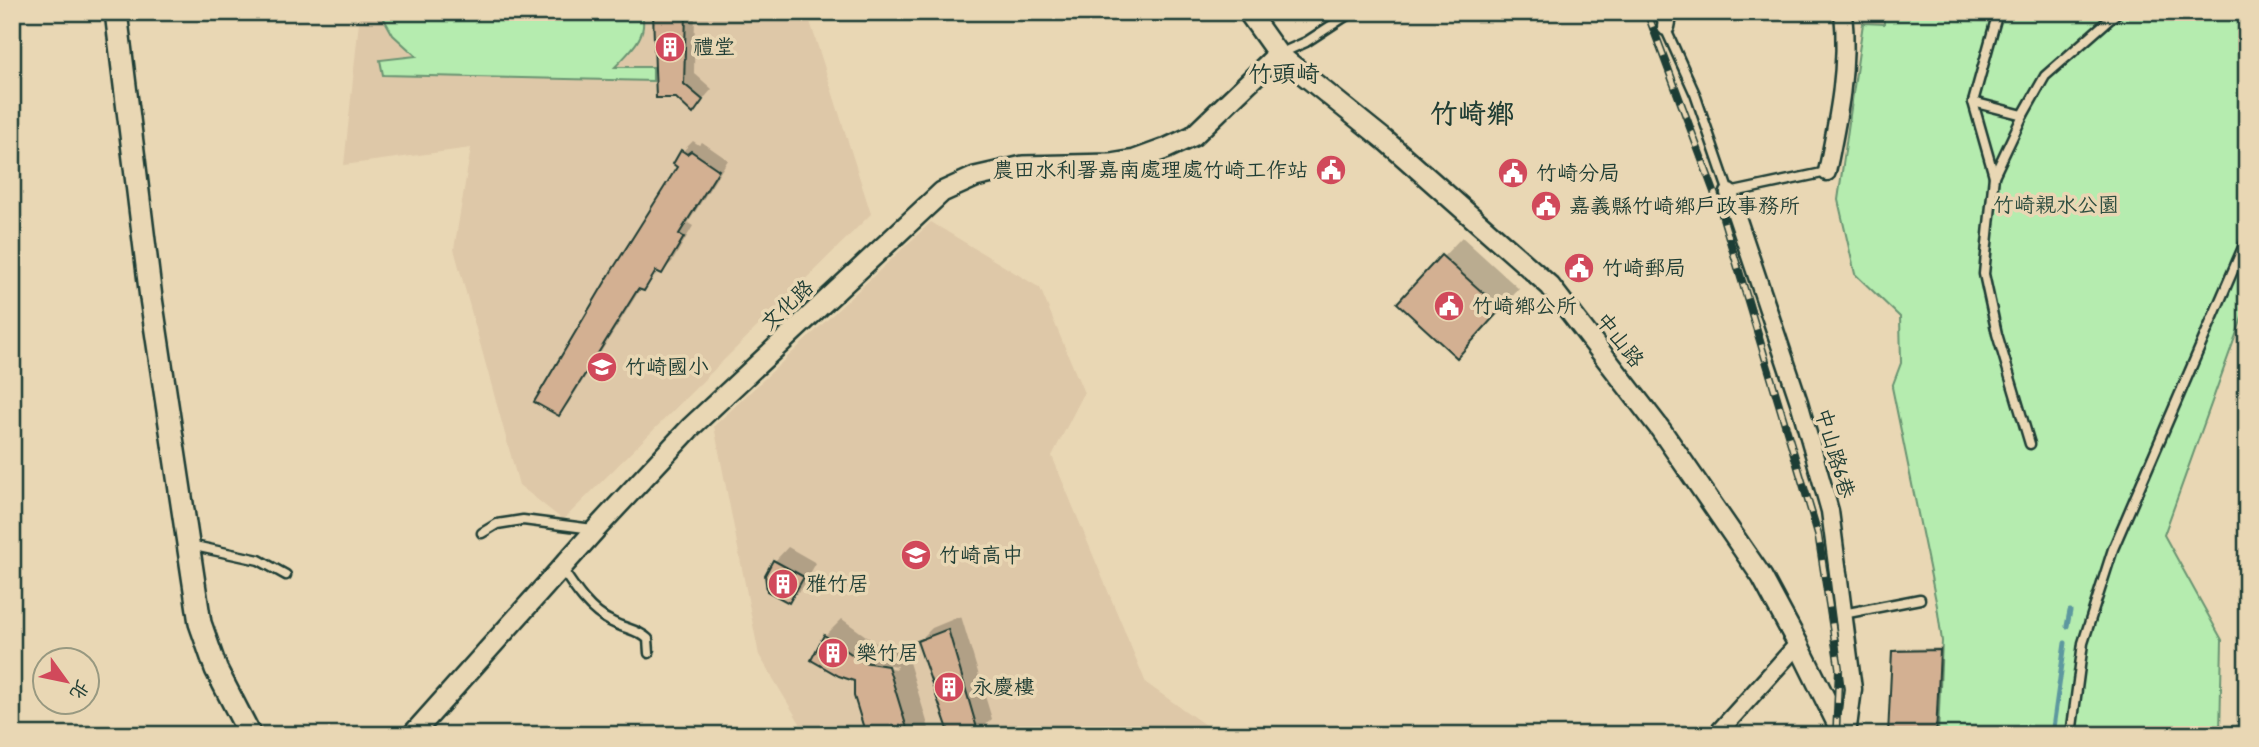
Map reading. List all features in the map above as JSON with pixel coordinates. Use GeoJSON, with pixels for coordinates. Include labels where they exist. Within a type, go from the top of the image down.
{"type":"FeatureCollection","features":[{"type":"Feature","properties":{"kind":"main road"},"geometry":{"type":"LineString","coordinates":[[116,12],[151,298],[200,623],[216,669],[250,735]]}},
{"type":"Feature","properties":{"kind":"street","name":"中山路"},"geometry":{"type":"LineString","coordinates":[[1248,12],[1278,54],[1386,141],[1550,286],[1661,430],[1762,577],[1845,735]]}},
{"type":"Feature","properties":{"kind":"street"},"geometry":{"type":"LineString","coordinates":[[1827,172],[1843,94],[1846,33],[1843,12]]}},
{"type":"Feature","properties":{"kind":"street","name":"文化路"},"geometry":{"type":"LineString","coordinates":[[412,735],[691,427],[943,192],[975,177],[1023,166],[1111,164],[1135,160],[1165,149],[1193,136],[1278,54]]}},
{"type":"Feature","properties":{"kind":"street","name":"中山路6巷"},"geometry":{"type":"LineString","coordinates":[[1729,193],[1799,402],[1830,512],[1853,689],[1845,735]]}},
{"type":"Feature","properties":{"kind":"street"},"geometry":{"type":"LineString","coordinates":[[1716,735],[1798,644]]}},
{"type":"Feature","properties":{"kind":"lane"},"geometry":{"type":"LineString","coordinates":[[1278,54],[1306,42],[1352,12]]}},
{"type":"Feature","properties":{"kind":"lane"},"geometry":{"type":"LineString","coordinates":[[1994,176],[1973,102],[1998,12]]}},
{"type":"Feature","properties":{"kind":"lane"},"geometry":{"type":"LineString","coordinates":[[2030,444],[1997,334],[1984,274],[1994,176],[2045,76],[2118,12]]}},
{"type":"Feature","properties":{"kind":"lane","name":"中山路6巷"},"geometry":{"type":"LineString","coordinates":[[1664,17],[1695,94],[1729,193]]}},
{"type":"Feature","properties":{"kind":"lane"},"geometry":{"type":"LineString","coordinates":[[1973,102],[2023,115]]}},
{"type":"Feature","properties":{"kind":"lane"},"geometry":{"type":"LineString","coordinates":[[1729,193],[1827,172]]}},
{"type":"Feature","properties":{"kind":"lane"},"geometry":{"type":"LineString","coordinates":[[2071,735],[2083,643],[2113,549],[2247,238]]}},
{"type":"Feature","properties":{"kind":"lane"},"geometry":{"type":"LineString","coordinates":[[482,533],[497,524],[523,520],[596,529]]}},
{"type":"Feature","properties":{"kind":"lane"},"geometry":{"type":"LineString","coordinates":[[190,545],[259,561],[286,575]]}},
{"type":"Feature","properties":{"kind":"lane"},"geometry":{"type":"LineString","coordinates":[[562,569],[578,594],[602,615],[613,622],[640,631],[648,639],[649,653]]}},
{"type":"Feature","properties":{"kind":"lane"},"geometry":{"type":"LineString","coordinates":[[1843,614],[1920,599]]}},
{"type":"Feature","properties":{"kind":"shaded area","name":"竹崎國小"},"geometry":{"type":"Polygon","coordinates":[[[360,12],[807,12],[871,214],[563,520],[519,485],[454,249],[471,148],[344,165],[360,12]]]}},
{"type":"Feature","properties":{"kind":"shaded area","name":"竹崎高中"},"geometry":{"type":"Polygon","coordinates":[[[931,222],[1040,288],[1084,393],[1052,456],[1146,683],[1212,730],[1211,735],[807,735],[759,655],[714,426],[931,222]]]}},
{"type":"Feature","properties":{"kind":"green space"},"geometry":{"type":"Polygon","coordinates":[[[384,12],[641,12],[641,35],[615,67],[653,67],[653,81],[383,75],[380,60],[416,56],[393,35],[383,17],[384,12]]]}},
{"type":"Feature","properties":{"kind":"green space","name":"竹崎親水公園"},"geometry":{"type":"Polygon","coordinates":[[[1884,12],[2247,12],[2247,304],[2164,535],[2222,640],[2220,735],[1938,735],[1942,641],[1892,387],[1901,363],[1900,317],[1855,274],[1838,200],[1863,23],[1884,24],[1884,12]]]}},
{"type":"Feature","properties":{"kind":"building","name":"禮堂"},"geometry":{"type":"Polygon","coordinates":[[[653,12],[686,12],[684,84],[703,100],[693,114],[676,98],[656,98],[653,12]]]}},
{"type":"Feature","properties":{"kind":"building"},"geometry":{"type":"Polygon","coordinates":[[[681,150],[687,154],[691,151],[719,170],[679,234],[684,237],[662,274],[656,271],[644,291],[638,289],[559,416],[534,402],[677,167],[673,164],[681,150]]]}},
{"type":"Feature","properties":{"kind":"building","name":"竹崎鄉公所"},"geometry":{"type":"Polygon","coordinates":[[[1441,255],[1501,309],[1457,358],[1397,303],[1441,255]]]}},
{"type":"Feature","properties":{"kind":"building","name":"雅竹居"},"geometry":{"type":"Polygon","coordinates":[[[773,560],[804,577],[789,603],[767,591],[765,575],[773,560]]]}},
{"type":"Feature","properties":{"kind":"building","name":"永慶樓"},"geometry":{"type":"Polygon","coordinates":[[[948,629],[979,735],[950,735],[917,641],[948,629]]]}},
{"type":"Feature","properties":{"kind":"building"},"geometry":{"type":"Polygon","coordinates":[[[824,635],[863,662],[888,666],[909,735],[866,735],[854,696],[854,681],[811,660],[824,635]]]}},
{"type":"Feature","properties":{"kind":"building"},"geometry":{"type":"Polygon","coordinates":[[[1940,650],[1936,735],[1888,735],[1892,651],[1940,650]]]}},
{"type":"Feature","properties":{"kind":"waterway"},"geometry":{"type":"LineString","coordinates":[[2067,626],[2070,611]]}},
{"type":"Feature","properties":{"kind":"waterway"},"geometry":{"type":"LineString","coordinates":[[2052,735],[2065,643]]}},
{"type":"Feature","properties":{"kind":"railway"},"geometry":{"type":"LineString","coordinates":[[1647,12],[1720,208],[1818,534],[1839,668],[1836,735]]}},
{"type":"Feature","properties":{"kind":"place","name":"禮堂"},"geometry":{"type":"Point","coordinates":[670,47]}},
{"type":"Feature","properties":{"kind":"place","name":"農田水利署嘉南處理處竹崎工作站"},"geometry":{"type":"Point","coordinates":[1331,170]}},
{"type":"Feature","properties":{"kind":"place","name":"竹崎分局"},"geometry":{"type":"Point","coordinates":[1513,173]}},
{"type":"Feature","properties":{"kind":"place","name":"嘉義縣竹崎鄉戶政事務所"},"geometry":{"type":"Point","coordinates":[1546,206]}},
{"type":"Feature","properties":{"kind":"place","name":"竹崎郵局"},"geometry":{"type":"Point","coordinates":[1579,268]}},
{"type":"Feature","properties":{"kind":"place","name":"竹崎鄉公所"},"geometry":{"type":"Point","coordinates":[1449,306]}},
{"type":"Feature","properties":{"kind":"place","name":"竹崎國小"},"geometry":{"type":"Point","coordinates":[602,367]}},
{"type":"Feature","properties":{"kind":"place","name":"竹崎高中"},"geometry":{"type":"Point","coordinates":[916,555]}},
{"type":"Feature","properties":{"kind":"place","name":"雅竹居"},"geometry":{"type":"Point","coordinates":[783,584]}},
{"type":"Feature","properties":{"kind":"place","name":"樂竹居"},"geometry":{"type":"Point","coordinates":[833,653]}},
{"type":"Feature","properties":{"kind":"place","name":"永慶樓"},"geometry":{"type":"Point","coordinates":[949,687]}},
{"type":"Feature","properties":{"kind":"district","name":"竹頭崎"},"geometry":{"type":"Point","coordinates":[1284,74]}},
{"type":"Feature","properties":{"kind":"district","name":"竹崎鄉"},"geometry":{"type":"Point","coordinates":[1472,113]}}]}
